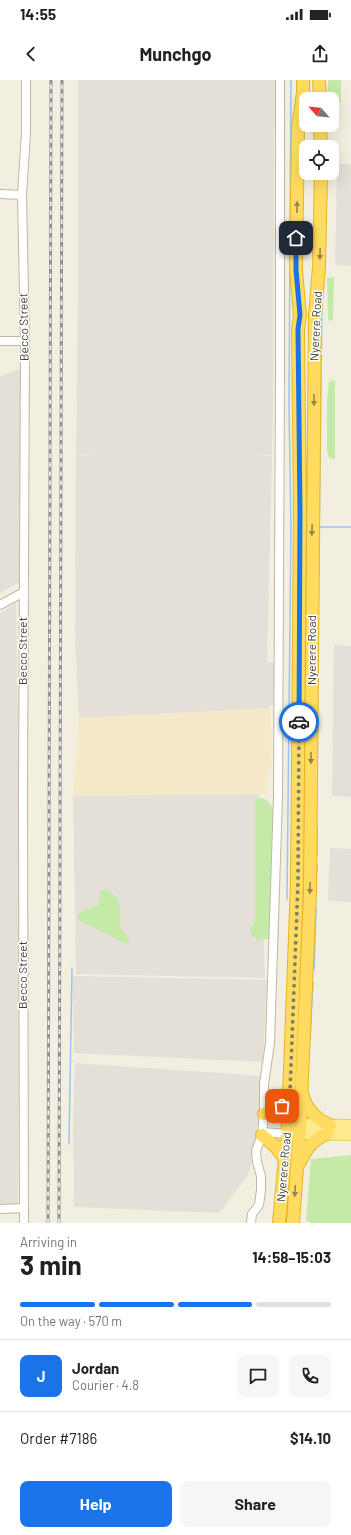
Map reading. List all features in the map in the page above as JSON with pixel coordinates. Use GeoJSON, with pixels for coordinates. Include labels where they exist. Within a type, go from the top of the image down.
{"type":"FeatureCollection","features":[{"type":"Feature","properties":{"kind":"highway","name":"Nyerere Road"},"geometry":{"type":"LineString","coordinates":[[292,1223],[296,1174],[291,1128],[290,1092],[298,882],[300,513],[298,329],[300,315],[296,262],[298,127],[303,93],[303,80]]}},
{"type":"Feature","properties":{"kind":"highway"},"geometry":{"type":"LineString","coordinates":[[319,80],[320,92]]}},
{"type":"Feature","properties":{"kind":"highway","name":"Nyerere Road"},"geometry":{"type":"LineString","coordinates":[[279,1223],[285,1159],[291,1128],[302,1089],[310,893],[314,338],[319,267],[321,180]]}},
{"type":"Feature","properties":{"kind":"highway"},"geometry":{"type":"LineString","coordinates":[[296,1174],[308,1146],[328,1130],[307,1106],[302,1089]]}},
{"type":"Feature","properties":{"kind":"highway"},"geometry":{"type":"LineString","coordinates":[[264,1114],[282,1106],[290,1092]]}},
{"type":"Feature","properties":{"kind":"highway"},"geometry":{"type":"LineString","coordinates":[[263,1134],[285,1159]]}},
{"type":"Feature","properties":{"kind":"main road"},"geometry":{"type":"LineString","coordinates":[[328,1130],[351,1125]]}},
{"type":"Feature","properties":{"kind":"main road"},"geometry":{"type":"LineString","coordinates":[[291,1128],[328,1130],[351,1135]]}},
{"type":"Feature","properties":{"kind":"street","name":"Becco Street"},"geometry":{"type":"LineString","coordinates":[[24,1223],[23,804],[25,341],[22,195],[26,132],[26,80]]}},
{"type":"Feature","properties":{"kind":"street"},"geometry":{"type":"LineString","coordinates":[[251,1223],[252,1214],[259,1205],[261,1190],[261,1176],[256,1152],[263,1134],[264,1084],[270,1043],[273,990],[278,796],[280,80]]}},
{"type":"Feature","properties":{"kind":"street"},"geometry":{"type":"LineString","coordinates":[[0,194],[22,195]]}},
{"type":"Feature","properties":{"kind":"street"},"geometry":{"type":"LineString","coordinates":[[0,341],[25,341]]}},
{"type":"Feature","properties":{"kind":"street"},"geometry":{"type":"LineString","coordinates":[[0,605],[24,592]]}},
{"type":"Feature","properties":{"kind":"street"},"geometry":{"type":"LineString","coordinates":[[263,1134],[291,1128]]}},
{"type":"Feature","properties":{"kind":"street"},"geometry":{"type":"LineString","coordinates":[[0,1209],[24,1208]]}},
{"type":"Feature","properties":{"kind":"shaded area"},"geometry":{"type":"Polygon","coordinates":[[[78,80],[276,80],[274,143],[272,455],[257,456],[272,456],[267,662],[277,663],[278,705],[271,705],[270,708],[79,718],[75,635],[76,455],[101,455],[76,454],[78,80]]]}},
{"type":"Feature","properties":{"kind":"shaded area"},"geometry":{"type":"Polygon","coordinates":[[[339,164],[351,164],[351,266],[335,265],[337,180],[339,180],[339,164]]]}},
{"type":"Feature","properties":{"kind":"shaded area"},"geometry":{"type":"Polygon","coordinates":[[[21,369],[19,582],[0,593],[0,376],[21,369]]]}},
{"type":"Feature","properties":{"kind":"shaded area"},"geometry":{"type":"Polygon","coordinates":[[[16,603],[19,777],[18,1203],[0,1204],[0,614],[16,603]]]}},
{"type":"Feature","properties":{"kind":"shaded area"},"geometry":{"type":"Polygon","coordinates":[[[334,645],[351,646],[351,797],[332,796],[334,645]]]}},
{"type":"Feature","properties":{"kind":"shaded area"},"geometry":{"type":"Polygon","coordinates":[[[270,708],[272,770],[267,770],[267,794],[73,796],[79,718],[270,708]]]}},
{"type":"Feature","properties":{"kind":"shaded area"},"geometry":{"type":"Polygon","coordinates":[[[259,794],[265,978],[76,974],[73,796],[259,794]]]}},
{"type":"Feature","properties":{"kind":"shaded area"},"geometry":{"type":"Polygon","coordinates":[[[330,848],[351,849],[351,902],[328,901],[330,848]]]}},
{"type":"Feature","properties":{"kind":"shaded area"},"geometry":{"type":"Polygon","coordinates":[[[72,976],[267,980],[263,1062],[74,1053],[72,976]]]}},
{"type":"Feature","properties":{"kind":"shaded area"},"geometry":{"type":"Polygon","coordinates":[[[75,1063],[262,1076],[257,1133],[250,1168],[247,1177],[219,1213],[74,1207],[73,1121],[75,1063]]]}},
{"type":"Feature","properties":{"kind":"green space"},"geometry":{"type":"Polygon","coordinates":[[[328,80],[341,80],[341,102],[339,102],[339,92],[328,92],[328,80]]]}},
{"type":"Feature","properties":{"kind":"green space"},"geometry":{"type":"Polygon","coordinates":[[[334,277],[333,321],[328,320],[327,278],[334,277]]]}},
{"type":"Feature","properties":{"kind":"green space"},"geometry":{"type":"Polygon","coordinates":[[[335,380],[335,459],[332,459],[329,457],[327,451],[327,399],[329,382],[335,380]]]}},
{"type":"Feature","properties":{"kind":"green space"},"geometry":{"type":"Polygon","coordinates":[[[262,798],[267,800],[275,811],[279,938],[257,940],[252,935],[250,929],[255,921],[255,799],[262,798]]]}},
{"type":"Feature","properties":{"kind":"green space"},"geometry":{"type":"Polygon","coordinates":[[[107,889],[119,901],[121,930],[129,938],[127,944],[77,919],[83,910],[98,907],[101,891],[107,889]]]}},
{"type":"Feature","properties":{"kind":"green space"},"geometry":{"type":"Polygon","coordinates":[[[351,1155],[351,1223],[311,1223],[306,1220],[311,1159],[351,1155]]]}},
{"type":"Feature","properties":{"kind":"waterway"},"geometry":{"type":"LineString","coordinates":[[287,899],[291,529],[289,405],[291,80]]}},
{"type":"Feature","properties":{"kind":"waterway"},"geometry":{"type":"LineString","coordinates":[[318,613],[322,305]]}},
{"type":"Feature","properties":{"kind":"waterway"},"geometry":{"type":"LineString","coordinates":[[319,527],[351,527]]}},
{"type":"Feature","properties":{"kind":"waterway"},"geometry":{"type":"LineString","coordinates":[[317,827],[317,855]]}},
{"type":"Feature","properties":{"kind":"waterway"},"geometry":{"type":"LineString","coordinates":[[316,889],[317,865]]}},
{"type":"Feature","properties":{"kind":"waterway"},"geometry":{"type":"LineString","coordinates":[[314,970],[316,909]]}},
{"type":"Feature","properties":{"kind":"waterway"},"geometry":{"type":"LineString","coordinates":[[69,1144],[72,968]]}},
{"type":"Feature","properties":{"kind":"waterway"},"geometry":{"type":"LineString","coordinates":[[310,1040],[313,982]]}},
{"type":"Feature","properties":{"kind":"railway"},"geometry":{"type":"LineString","coordinates":[[48,1223],[51,80]]}},
{"type":"Feature","properties":{"kind":"railway"},"geometry":{"type":"LineString","coordinates":[[59,1223],[62,80]]}},
{"type":"Feature","properties":{"kind":"way so far"},"geometry":{"type":"LineString","coordinates":[[282,1106],[290,1092],[298,882],[299,722]]}},
{"type":"Feature","properties":{"kind":"route"},"geometry":{"type":"LineString","coordinates":[[296,238],[296,270],[300,315],[298,329],[300,513],[299,722]]}}]}
